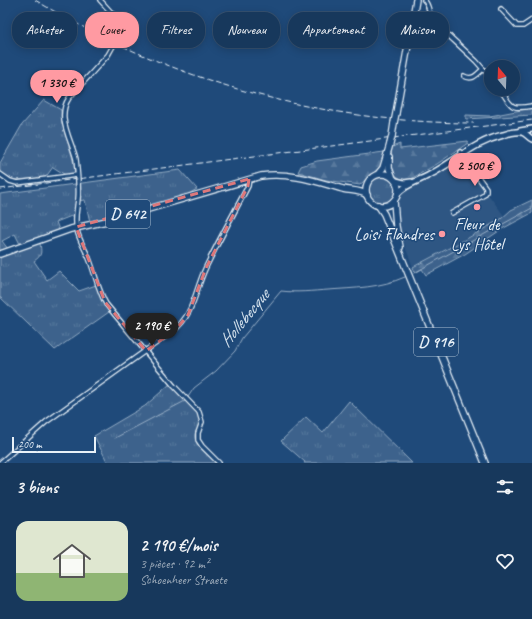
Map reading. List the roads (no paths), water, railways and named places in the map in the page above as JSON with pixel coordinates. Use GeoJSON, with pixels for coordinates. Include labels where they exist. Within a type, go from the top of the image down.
{"type":"FeatureCollection","features":[{"type":"Feature","properties":{"kind":"main road"},"geometry":{"type":"LineString","coordinates":[[378,174],[383,168],[392,136],[416,0]]}},
{"type":"Feature","properties":{"kind":"main road"},"geometry":{"type":"LineString","coordinates":[[530,137],[528,133],[531,129]]}},
{"type":"Feature","properties":{"kind":"main road"},"geometry":{"type":"LineString","coordinates":[[396,181],[405,183],[418,179],[436,169],[476,142],[494,135],[531,129]]}},
{"type":"Feature","properties":{"kind":"main road"},"geometry":{"type":"LineString","coordinates":[[392,176],[385,173],[372,176],[366,189],[367,195],[371,202],[378,206],[387,205],[394,201],[398,193],[404,187],[435,172],[460,153],[482,142],[519,132],[530,137]]}},
{"type":"Feature","properties":{"kind":"main road"},"geometry":{"type":"LineString","coordinates":[[390,144],[388,168],[396,181],[398,193]]}},
{"type":"Feature","properties":{"kind":"main road","name":"D 642"},"geometry":{"type":"LineString","coordinates":[[0,254],[76,227],[111,220],[249,179],[265,176],[286,175],[308,178],[343,189],[362,192],[367,195]]}},
{"type":"Feature","properties":{"kind":"main road","name":"D 642"},"geometry":{"type":"LineString","coordinates":[[334,186],[357,188],[368,182]]}},
{"type":"Feature","properties":{"kind":"main road","name":"D 916"},"geometry":{"type":"LineString","coordinates":[[394,201],[397,236],[405,267]]}},
{"type":"Feature","properties":{"kind":"main road","name":"D 916"},"geometry":{"type":"LineString","coordinates":[[378,206],[383,212],[485,463]]}},
{"type":"Feature","properties":{"kind":"street"},"geometry":{"type":"LineString","coordinates":[[100,0],[119,21],[123,28],[111,52],[71,96],[65,106],[64,116],[75,158],[77,175],[78,195],[76,227],[105,302],[174,386],[199,412],[202,422],[198,433],[198,440],[219,463]]}},
{"type":"Feature","properties":{"kind":"street"},"geometry":{"type":"LineString","coordinates":[[426,0],[429,13],[433,21],[483,69],[472,78],[464,76]]}},
{"type":"Feature","properties":{"kind":"street"},"geometry":{"type":"LineString","coordinates":[[501,9],[517,26],[522,26],[532,20]]}},
{"type":"Feature","properties":{"kind":"street"},"geometry":{"type":"LineString","coordinates":[[505,96],[514,108],[519,109],[532,106]]}},
{"type":"Feature","properties":{"kind":"street"},"geometry":{"type":"LineString","coordinates":[[452,213],[484,195],[486,192],[486,188],[460,153]]}},
{"type":"Feature","properties":{"kind":"street"},"geometry":{"type":"LineString","coordinates":[[0,174],[10,181],[17,183],[77,175]]}},
{"type":"Feature","properties":{"kind":"street"},"geometry":{"type":"LineString","coordinates":[[0,462],[46,422],[176,329],[188,315],[206,268],[248,186],[249,179]]}},
{"type":"Feature","properties":{"kind":"waterway","name":"Hollebecque"},"geometry":{"type":"LineString","coordinates":[[414,273],[532,208]]}},
{"type":"Feature","properties":{"kind":"waterway","name":"Hollebecque"},"geometry":{"type":"LineString","coordinates":[[188,397],[194,388],[216,371],[235,351],[242,338],[281,291],[305,292],[367,287],[396,281],[405,277]]}},
{"type":"Feature","properties":{"kind":"waterway","name":"Hollebecque"},"geometry":{"type":"LineString","coordinates":[[115,438],[185,401]]}},
{"type":"Feature","properties":{"kind":"railway"},"geometry":{"type":"LineString","coordinates":[[35,0],[86,28],[138,53],[191,74],[246,92],[302,105],[359,115],[416,121],[474,123]]}},
{"type":"Feature","properties":{"kind":"railway"},"geometry":{"type":"LineString","coordinates":[[0,189],[532,120]]}},
{"type":"Feature","properties":{"kind":"place","name":"Fleur de Lys Hôtel"},"geometry":{"type":"Point","coordinates":[477,207]}},
{"type":"Feature","properties":{"kind":"place","name":"Loisi Flandres"},"geometry":{"type":"Point","coordinates":[442,234]}}]}
